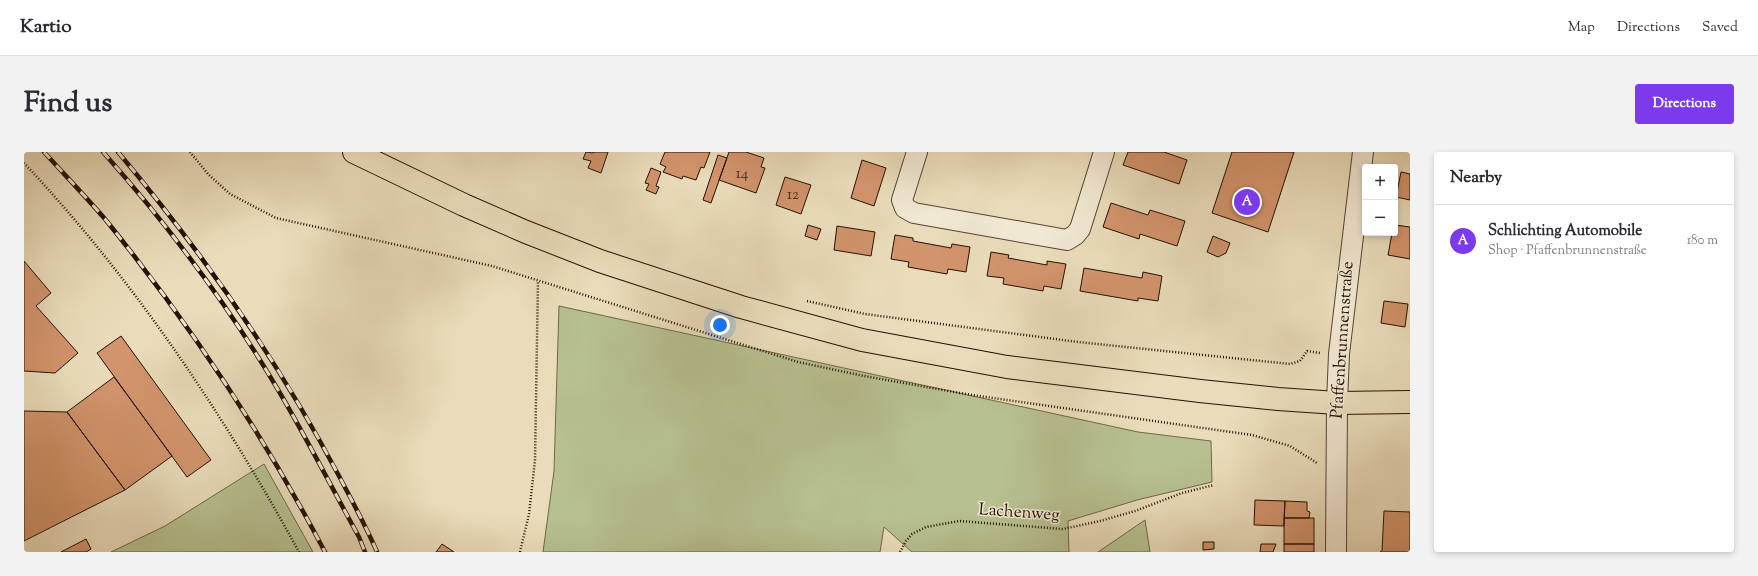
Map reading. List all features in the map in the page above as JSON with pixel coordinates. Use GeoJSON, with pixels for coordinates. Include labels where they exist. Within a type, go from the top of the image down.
{"type":"FeatureCollection","features":[{"type":"Feature","properties":{"kind":"main road"},"geometry":{"type":"LineString","coordinates":[[354,152],[464,205],[526,232],[600,261],[741,307],[855,338],[1015,368],[1284,400],[1337,403],[1410,402]]}},
{"type":"Feature","properties":{"kind":"street"},"geometry":{"type":"LineString","coordinates":[[917,152],[902,200],[905,208],[914,213],[1067,240],[1075,235],[1080,229],[1104,152]]}},
{"type":"Feature","properties":{"kind":"street","name":"Pfaffenbrunnenstraße"},"geometry":{"type":"LineString","coordinates":[[1336,552],[1337,403],[1339,354],[1363,152]]}},
{"type":"Feature","properties":{"kind":"path"},"geometry":{"type":"LineString","coordinates":[[24,163],[61,202],[152,318],[224,424],[268,494],[299,552]]}},
{"type":"Feature","properties":{"kind":"path"},"geometry":{"type":"LineString","coordinates":[[520,552],[529,514],[536,460],[538,281]]}},
{"type":"Feature","properties":{"kind":"path"},"geometry":{"type":"LineString","coordinates":[[807,301],[865,314],[1078,342],[1290,364],[1300,361],[1307,351],[1339,354]]}},
{"type":"Feature","properties":{"kind":"path","name":"Lachenweg"},"geometry":{"type":"LineString","coordinates":[[900,552],[912,534],[926,527],[959,521],[1063,529],[1100,521],[1135,511],[1182,492],[1214,485]]}},
{"type":"Feature","properties":{"kind":"green space"},"geometry":{"type":"Polygon","coordinates":[[[559,306],[1138,432],[1211,441],[1212,482],[1137,500],[1068,521],[1069,552],[912,552],[884,527],[880,552],[543,552],[554,471],[559,306]]]}},
{"type":"Feature","properties":{"kind":"green space"},"geometry":{"type":"Polygon","coordinates":[[[264,464],[313,552],[111,552],[165,526],[264,464]]]}},
{"type":"Feature","properties":{"kind":"green space"},"geometry":{"type":"Polygon","coordinates":[[[1145,520],[1150,552],[1098,552],[1145,520]]]}},
{"type":"Feature","properties":{"kind":"building"},"geometry":{"type":"Polygon","coordinates":[[[586,152],[608,152],[601,173],[588,168],[591,161],[583,159],[586,152]]]}},
{"type":"Feature","properties":{"kind":"building"},"geometry":{"type":"Polygon","coordinates":[[[665,152],[710,152],[704,168],[701,167],[696,180],[683,176],[682,179],[663,172],[666,167],[660,164],[665,152]]]}},
{"type":"Feature","properties":{"kind":"building"},"geometry":{"type":"Polygon","coordinates":[[[729,152],[746,152],[764,158],[761,167],[765,168],[756,193],[719,180],[729,152]]]}},
{"type":"Feature","properties":{"kind":"building"},"geometry":{"type":"Polygon","coordinates":[[[1128,152],[1164,152],[1187,160],[1179,184],[1123,165],[1128,152]]]}},
{"type":"Feature","properties":{"kind":"building"},"geometry":{"type":"Polygon","coordinates":[[[1232,152],[1294,152],[1268,232],[1212,213],[1232,152]]]}},
{"type":"Feature","properties":{"kind":"building"},"geometry":{"type":"Polygon","coordinates":[[[718,155],[727,158],[711,203],[703,200],[718,155]]]}},
{"type":"Feature","properties":{"kind":"building"},"geometry":{"type":"Polygon","coordinates":[[[862,160],[886,168],[874,206],[851,198],[862,160]]]}},
{"type":"Feature","properties":{"kind":"building"},"geometry":{"type":"Polygon","coordinates":[[[651,168],[661,172],[656,186],[659,187],[656,194],[646,190],[649,184],[645,183],[651,168]]]}},
{"type":"Feature","properties":{"kind":"building"},"geometry":{"type":"Polygon","coordinates":[[[1401,172],[1410,174],[1410,200],[1398,197],[1398,187],[1401,172]]]}},
{"type":"Feature","properties":{"kind":"building"},"geometry":{"type":"Polygon","coordinates":[[[785,177],[811,185],[801,214],[776,205],[785,177]]]}},
{"type":"Feature","properties":{"kind":"building"},"geometry":{"type":"Polygon","coordinates":[[[1111,203],[1148,215],[1150,210],[1185,221],[1177,246],[1140,234],[1139,239],[1103,227],[1111,203]]]}},
{"type":"Feature","properties":{"kind":"building"},"geometry":{"type":"Polygon","coordinates":[[[808,225],[821,229],[817,240],[805,236],[808,225]]]}},
{"type":"Feature","properties":{"kind":"building"},"geometry":{"type":"Polygon","coordinates":[[[1398,225],[1410,227],[1410,259],[1388,255],[1391,236],[1398,236],[1398,225]]]}},
{"type":"Feature","properties":{"kind":"building"},"geometry":{"type":"Polygon","coordinates":[[[837,226],[875,232],[871,256],[834,250],[837,226]]]}},
{"type":"Feature","properties":{"kind":"building"},"geometry":{"type":"Polygon","coordinates":[[[895,235],[913,238],[913,241],[951,248],[952,244],[970,247],[966,272],[948,269],[947,274],[908,267],[909,262],[891,259],[895,235]]]}},
{"type":"Feature","properties":{"kind":"building"},"geometry":{"type":"Polygon","coordinates":[[[1213,236],[1230,243],[1226,253],[1218,257],[1207,252],[1213,236]]]}},
{"type":"Feature","properties":{"kind":"building"},"geometry":{"type":"Polygon","coordinates":[[[991,252],[1009,255],[1008,258],[1047,265],[1047,261],[1066,264],[1061,289],[1044,286],[1043,291],[1003,284],[1004,278],[987,276],[991,252]]]}},
{"type":"Feature","properties":{"kind":"building"},"geometry":{"type":"Polygon","coordinates":[[[24,261],[51,293],[36,306],[78,353],[55,373],[24,371],[24,261]]]}},
{"type":"Feature","properties":{"kind":"building"},"geometry":{"type":"Polygon","coordinates":[[[1084,268],[1142,278],[1143,272],[1162,276],[1158,301],[1138,298],[1138,301],[1080,291],[1084,268]]]}},
{"type":"Feature","properties":{"kind":"building"},"geometry":{"type":"Polygon","coordinates":[[[1384,301],[1408,304],[1405,327],[1381,323],[1384,301]]]}},
{"type":"Feature","properties":{"kind":"building"},"geometry":{"type":"Polygon","coordinates":[[[121,336],[211,460],[187,477],[97,353],[121,336]]]}},
{"type":"Feature","properties":{"kind":"building"},"geometry":{"type":"Polygon","coordinates":[[[114,377],[172,456],[125,490],[67,412],[114,377]]]}},
{"type":"Feature","properties":{"kind":"building"},"geometry":{"type":"Polygon","coordinates":[[[24,411],[67,412],[125,490],[24,541],[24,411]]]}},
{"type":"Feature","properties":{"kind":"building"},"geometry":{"type":"Polygon","coordinates":[[[1255,500],[1285,501],[1284,526],[1254,525],[1255,500]]]}},
{"type":"Feature","properties":{"kind":"building"},"geometry":{"type":"Polygon","coordinates":[[[1285,501],[1307,502],[1307,511],[1310,512],[1309,518],[1284,518],[1285,501]]]}},
{"type":"Feature","properties":{"kind":"building"},"geometry":{"type":"Polygon","coordinates":[[[1384,511],[1410,512],[1410,552],[1380,552],[1382,551],[1384,511]]]}},
{"type":"Feature","properties":{"kind":"building"},"geometry":{"type":"Polygon","coordinates":[[[1284,518],[1314,518],[1314,544],[1284,544],[1284,518]]]}},
{"type":"Feature","properties":{"kind":"building"},"geometry":{"type":"Polygon","coordinates":[[[86,539],[91,549],[86,552],[61,552],[86,539]]]}},
{"type":"Feature","properties":{"kind":"building"},"geometry":{"type":"Polygon","coordinates":[[[1203,542],[1214,542],[1214,549],[1203,550],[1203,542]]]}},
{"type":"Feature","properties":{"kind":"building"},"geometry":{"type":"Polygon","coordinates":[[[442,544],[454,552],[436,552],[442,544]]]}},
{"type":"Feature","properties":{"kind":"building"},"geometry":{"type":"Polygon","coordinates":[[[1261,544],[1276,544],[1273,552],[1260,552],[1261,544]]]}},
{"type":"Feature","properties":{"kind":"building"},"geometry":{"type":"Polygon","coordinates":[[[1284,544],[1314,544],[1314,552],[1284,552],[1284,544]]]}},
{"type":"Feature","properties":{"kind":"railway"},"geometry":{"type":"LineString","coordinates":[[44,152],[105,219],[136,258],[195,339],[250,422],[325,552]]}},
{"type":"Feature","properties":{"kind":"railway"},"geometry":{"type":"LineString","coordinates":[[103,152],[173,236],[238,326],[277,388],[298,425],[359,537],[365,552]]}},
{"type":"Feature","properties":{"kind":"railway"},"geometry":{"type":"LineString","coordinates":[[118,152],[180,229],[209,268],[264,349],[290,390],[339,476],[377,552]]}},
{"type":"Feature","properties":{"kind":"place","name":"Schlichting Automobile"},"geometry":{"type":"Point","coordinates":[1247,202]}}]}
